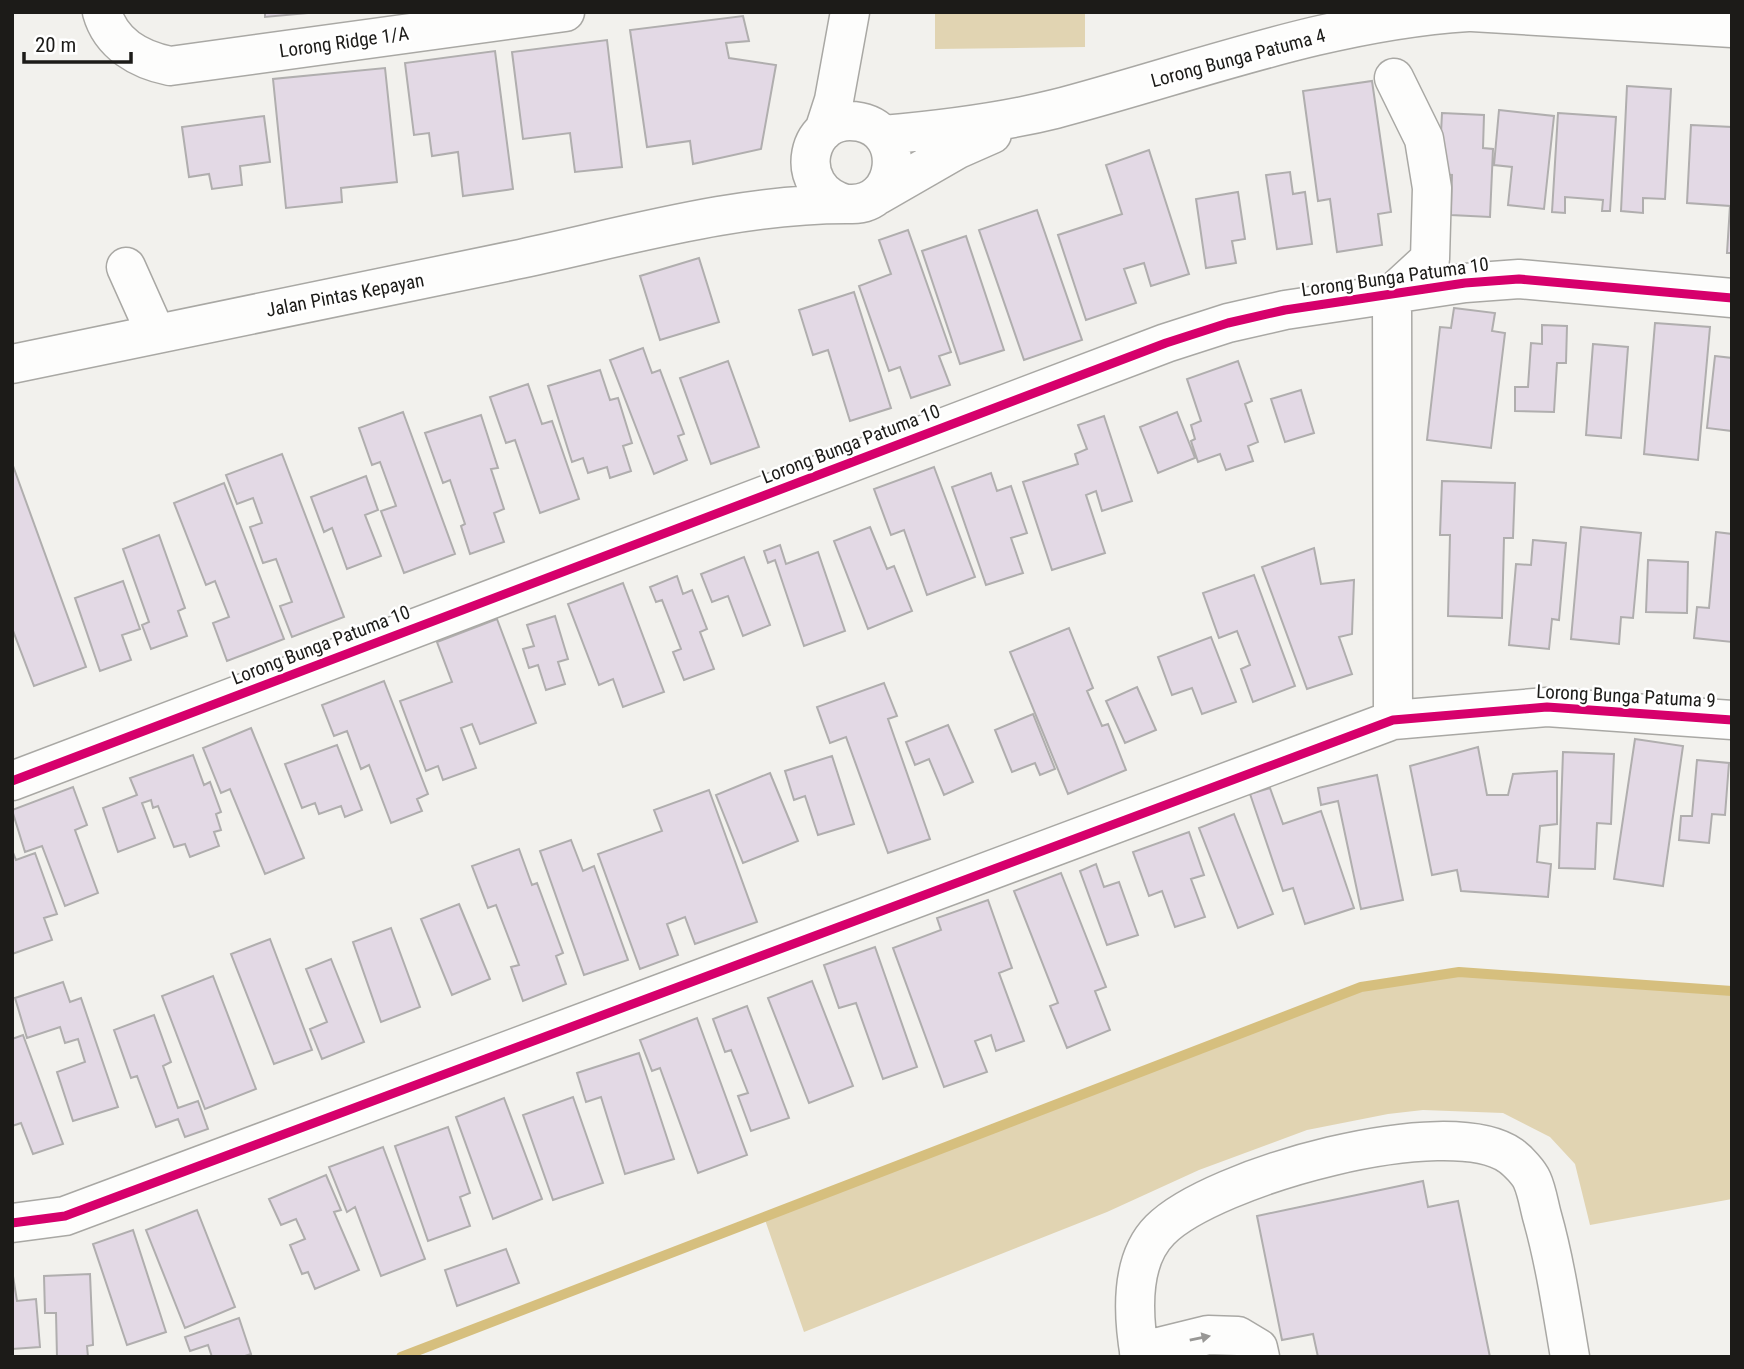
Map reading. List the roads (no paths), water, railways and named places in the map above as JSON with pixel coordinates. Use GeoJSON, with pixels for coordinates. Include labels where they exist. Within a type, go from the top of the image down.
{"type":"FeatureCollection","features":[{"type":"Feature","properties":{"kind":"street","name":"Lorong Ridge 1/A"},"geometry":{"type":"LineString","coordinates":[[102,12],[114,36],[127,49],[148,61],[170,66],[565,12]]}},
{"type":"Feature","properties":{"kind":"street","name":"Lorong Bunga Patuma 4"},"geometry":{"type":"LineString","coordinates":[[1052,110],[1345,28],[1470,12],[1732,28]]}},
{"type":"Feature","properties":{"kind":"street"},"geometry":{"type":"LineString","coordinates":[[850,15],[834,100],[818,141],[811,171],[819,189],[836,201],[862,200],[958,149],[1052,110]]}},
{"type":"Feature","properties":{"kind":"street"},"geometry":{"type":"LineString","coordinates":[[850,15],[857,71],[876,130],[892,155],[893,165],[886,187],[862,200]]}},
{"type":"Feature","properties":{"kind":"street"},"geometry":{"type":"LineString","coordinates":[[1393,720],[1392,294],[1430,259],[1432,188],[1424,139],[1394,78]]}},
{"type":"Feature","properties":{"kind":"street"},"geometry":{"type":"LineString","coordinates":[[818,141],[846,121],[876,130],[953,128],[1052,110]]}},
{"type":"Feature","properties":{"kind":"street","name":"Jalan Pintas Kepayan"},"geometry":{"type":"LineString","coordinates":[[677,225],[762,192],[784,178],[818,141]]}},
{"type":"Feature","properties":{"kind":"street","name":"Jalan Pintas Kepayan"},"geometry":{"type":"LineString","coordinates":[[12,364],[677,225],[862,200]]}},
{"type":"Feature","properties":{"kind":"street"},"geometry":{"type":"LineString","coordinates":[[126,267],[156,334]]}},
{"type":"Feature","properties":{"kind":"street","name":"Lorong Bunga Patuma 10"},"geometry":{"type":"LineString","coordinates":[[12,781],[1166,343],[1228,323],[1285,310],[1465,283],[1519,279],[1732,298]]}},
{"type":"Feature","properties":{"kind":"street","name":"Lorong Bunga Patuma 9"},"geometry":{"type":"LineString","coordinates":[[12,1223],[65,1216],[1393,720],[1547,707],[1732,720]]}},
{"type":"Feature","properties":{"kind":"street"},"geometry":{"type":"LineString","coordinates":[[1260,1357],[1258,1348],[1238,1336],[1208,1335],[1140,1355],[1135,1291],[1144,1255],[1159,1230],[1182,1214],[1255,1178],[1321,1158],[1390,1146],[1436,1143],[1486,1146],[1511,1156],[1532,1179],[1547,1237],[1570,1357]]}},
{"type":"Feature","properties":{"kind":"waterway"},"geometry":{"type":"LineString","coordinates":[[401,1357],[1361,987],[1459,972],[1732,991]]}}]}
